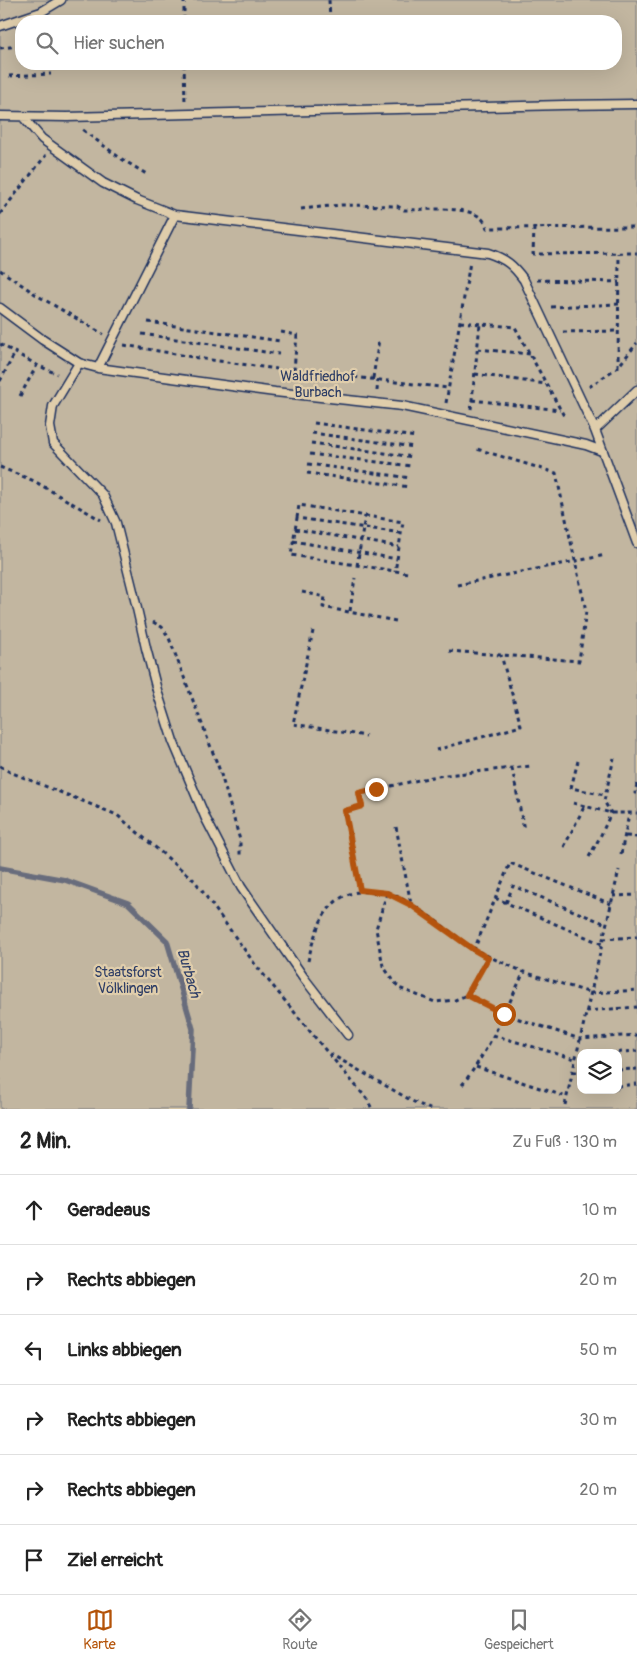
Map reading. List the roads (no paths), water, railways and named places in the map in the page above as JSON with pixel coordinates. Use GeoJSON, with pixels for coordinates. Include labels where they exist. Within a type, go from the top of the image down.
{"type":"FeatureCollection","features":[{"type":"Feature","properties":{"kind":"lane"},"geometry":{"type":"LineString","coordinates":[[32,15],[61,0]]}},
{"type":"Feature","properties":{"kind":"lane"},"geometry":{"type":"LineString","coordinates":[[0,26],[15,21]]}},
{"type":"Feature","properties":{"kind":"lane"},"geometry":{"type":"LineString","coordinates":[[0,116],[67,117],[563,104],[637,104]]}},
{"type":"Feature","properties":{"kind":"lane"},"geometry":{"type":"LineString","coordinates":[[23,117],[42,139],[103,183],[137,200],[175,215],[488,253],[502,258],[514,266],[524,280],[595,430],[637,543]]}},
{"type":"Feature","properties":{"kind":"lane"},"geometry":{"type":"LineString","coordinates":[[98,368],[175,215]]}},
{"type":"Feature","properties":{"kind":"lane"},"geometry":{"type":"LineString","coordinates":[[0,308],[43,340],[79,363],[98,368],[275,392],[393,405],[444,414],[586,445],[602,451]]}},
{"type":"Feature","properties":{"kind":"lane"},"geometry":{"type":"LineString","coordinates":[[79,363],[53,406],[50,426],[53,444],[102,495],[116,522],[158,694],[174,741],[206,819],[241,886],[304,978],[348,1035]]}},
{"type":"Feature","properties":{"kind":"lane"},"geometry":{"type":"LineString","coordinates":[[595,430],[637,390]]}},
{"type":"Feature","properties":{"kind":"waterway","name":"Burbach"},"geometry":{"type":"LineString","coordinates":[[0,868],[65,880],[128,903],[167,941],[193,1029],[189,1109]]}},
{"type":"Feature","properties":{"kind":"park label","name":"Waldfriedhof Burbach"},"geometry":{"type":"Point","coordinates":[318,384]}},
{"type":"Feature","properties":{"kind":"park label","name":"Staatsforst Völklingen"},"geometry":{"type":"Point","coordinates":[128,980]}}]}
